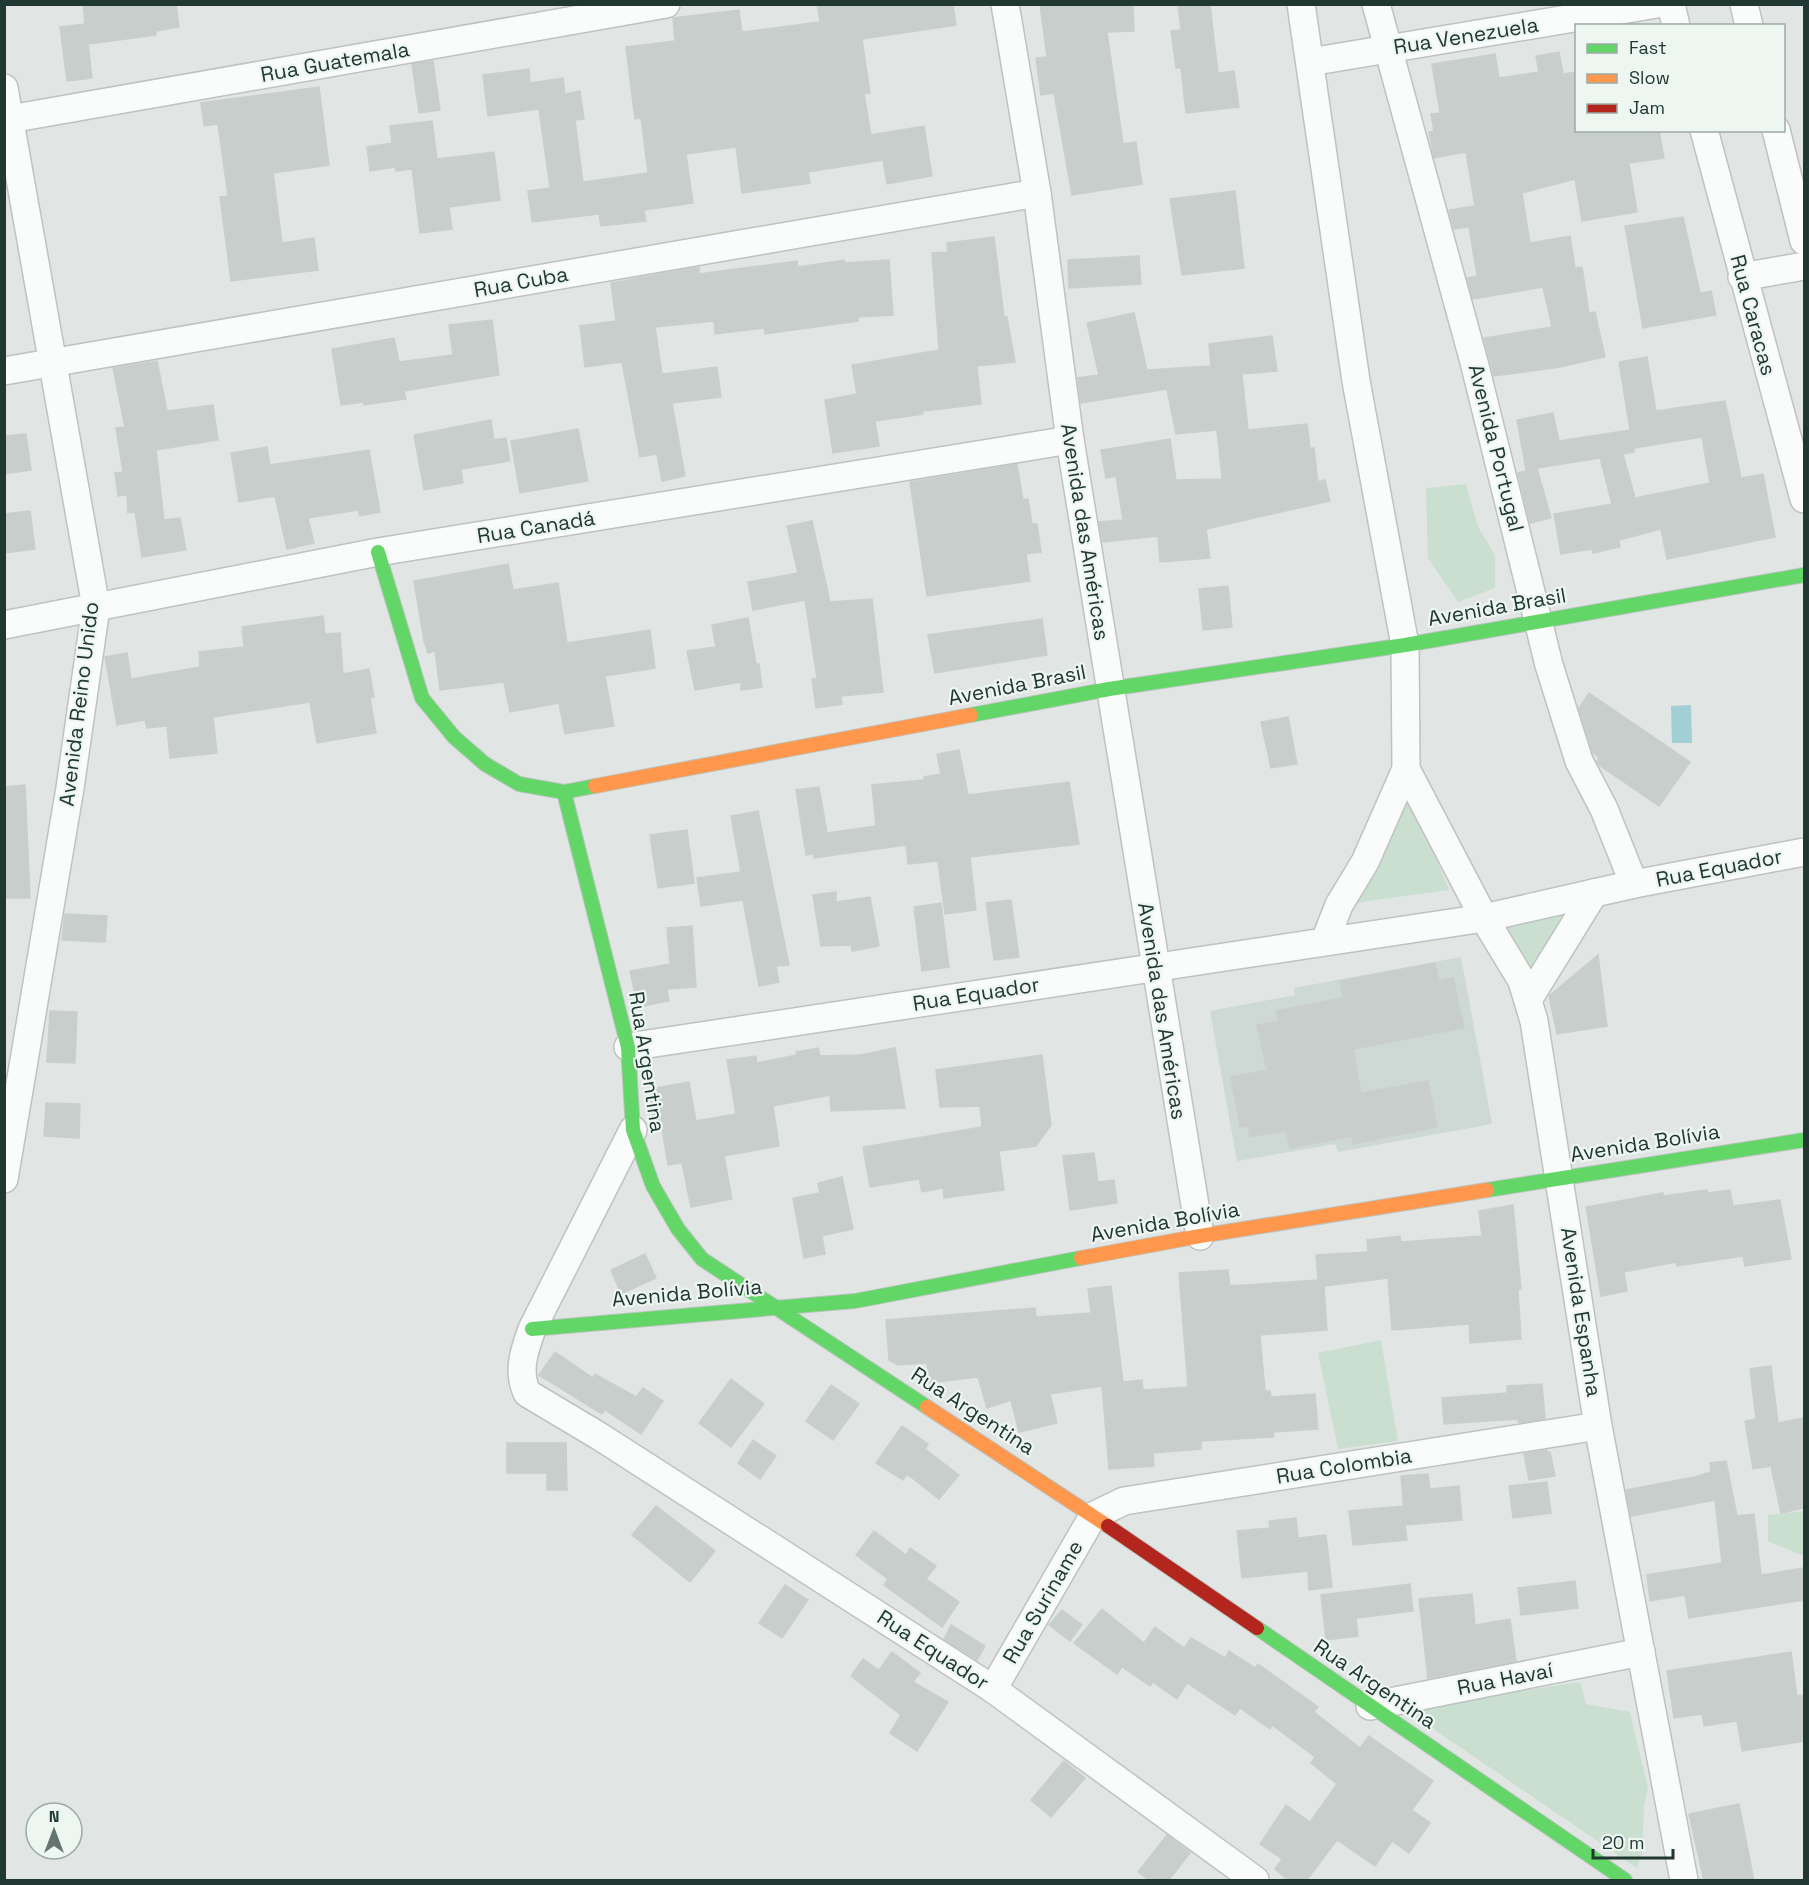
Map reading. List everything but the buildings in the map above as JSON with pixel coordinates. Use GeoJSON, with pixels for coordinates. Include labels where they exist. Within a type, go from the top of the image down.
{"type":"FeatureCollection","features":[{"type":"Feature","properties":{"kind":"street","name":"Rua Guatemala"},"geometry":{"type":"LineString","coordinates":[[7,119],[666,4]]}},
{"type":"Feature","properties":{"kind":"street","name":"Avenida das Américas"},"geometry":{"type":"LineString","coordinates":[[1005,4],[1036,193],[1070,440],[1109,689],[1200,1236]]}},
{"type":"Feature","properties":{"kind":"street"},"geometry":{"type":"LineString","coordinates":[[1301,4],[1356,381],[1405,645],[1406,769],[1365,862],[1339,905],[1325,941]]}},
{"type":"Feature","properties":{"kind":"street","name":"Avenida Portugal"},"geometry":{"type":"LineString","coordinates":[[1376,4],[1474,362],[1549,665],[1579,761],[1604,809],[1634,884]]}},
{"type":"Feature","properties":{"kind":"street","name":"Rua Venezuela"},"geometry":{"type":"LineString","coordinates":[[1310,62],[1657,4]]}},
{"type":"Feature","properties":{"kind":"street"},"geometry":{"type":"LineString","coordinates":[[1671,4],[1676,24]]}},
{"type":"Feature","properties":{"kind":"street"},"geometry":{"type":"LineString","coordinates":[[1744,4],[1749,24]]}},
{"type":"Feature","properties":{"kind":"street","name":"Avenida Reino Unido"},"geometry":{"type":"LineString","coordinates":[[4,88],[7,119],[96,607],[70,788],[4,1179]]}},
{"type":"Feature","properties":{"kind":"street","name":"Rua Caracas"},"geometry":{"type":"LineString","coordinates":[[1705,132],[1804,499]]}},
{"type":"Feature","properties":{"kind":"street"},"geometry":{"type":"LineString","coordinates":[[1777,132],[1804,241]]}},
{"type":"Feature","properties":{"kind":"street","name":"Rua Cuba"},"geometry":{"type":"LineString","coordinates":[[4,371],[1036,193]]}},
{"type":"Feature","properties":{"kind":"street"},"geometry":{"type":"LineString","coordinates":[[1742,277],[1804,266]]}},
{"type":"Feature","properties":{"kind":"street","name":"Rua Canadá"},"geometry":{"type":"LineString","coordinates":[[4,625],[378,552],[1070,440]]}},
{"type":"Feature","properties":{"kind":"street","name":"Avenida Brasil"},"geometry":{"type":"LineString","coordinates":[[378,552],[422,698],[454,737],[485,765],[519,784],[564,792],[1109,689],[1405,645],[1804,575]]}},
{"type":"Feature","properties":{"kind":"street","name":"Avenida Espanha"},"geometry":{"type":"LineString","coordinates":[[1406,769],[1484,918],[1522,981],[1528,1000],[1560,1177],[1598,1426],[1684,1881]]}},
{"type":"Feature","properties":{"kind":"street","name":"Rua Argentina"},"geometry":{"type":"LineString","coordinates":[[564,792],[608,959],[628,1047],[633,1130],[653,1186],[678,1229],[702,1259],[1093,1516],[1625,1881]]}},
{"type":"Feature","properties":{"kind":"street","name":"Rua Equador"},"geometry":{"type":"LineString","coordinates":[[628,1047],[1484,918],[1634,884],[1804,852]]}},
{"type":"Feature","properties":{"kind":"street"},"geometry":{"type":"LineString","coordinates":[[1528,1000],[1594,893]]}},
{"type":"Feature","properties":{"kind":"street"},"geometry":{"type":"LineString","coordinates":[[532,1329],[633,1130]]}},
{"type":"Feature","properties":{"kind":"street","name":"Avenida Bolívia"},"geometry":{"type":"LineString","coordinates":[[532,1329],[775,1306],[855,1301],[1200,1236],[1804,1140]]}},
{"type":"Feature","properties":{"kind":"street","name":"Rua Equador"},"geometry":{"type":"LineString","coordinates":[[532,1329],[522,1362],[523,1384],[527,1394],[599,1436],[993,1689],[1255,1881]]}},
{"type":"Feature","properties":{"kind":"street","name":"Rua Colombia"},"geometry":{"type":"LineString","coordinates":[[1093,1516],[1124,1501],[1598,1426]]}},
{"type":"Feature","properties":{"kind":"street","name":"Rua Suriname"},"geometry":{"type":"LineString","coordinates":[[993,1689],[1093,1516]]}},
{"type":"Feature","properties":{"kind":"street","name":"Rua Havaí"},"geometry":{"type":"LineString","coordinates":[[1370,1706],[1641,1652]]}},
{"type":"Feature","properties":{"kind":"shaded area"},"geometry":{"type":"Polygon","coordinates":[[[1461,957],[1492,1124],[1338,1152],[1335,1144],[1237,1161],[1210,1011],[1295,995],[1294,988],[1461,957]]]}},
{"type":"Feature","properties":{"kind":"green space"},"geometry":{"type":"Polygon","coordinates":[[[1466,484],[1478,527],[1495,555],[1495,588],[1458,602],[1428,558],[1426,488],[1466,484]]]}},
{"type":"Feature","properties":{"kind":"green space"},"geometry":{"type":"Polygon","coordinates":[[[1408,789],[1449,890],[1354,903],[1408,789]]]}},
{"type":"Feature","properties":{"kind":"green space"},"geometry":{"type":"Polygon","coordinates":[[[1578,903],[1533,970],[1497,922],[1578,903]]]}},
{"type":"Feature","properties":{"kind":"green space"},"geometry":{"type":"Polygon","coordinates":[[[1381,1340],[1398,1441],[1338,1449],[1318,1353],[1381,1340]]]}},
{"type":"Feature","properties":{"kind":"green space"},"geometry":{"type":"Polygon","coordinates":[[[1804,1511],[1804,1556],[1768,1541],[1768,1515],[1804,1511]]]}},
{"type":"Feature","properties":{"kind":"green space"},"geometry":{"type":"Polygon","coordinates":[[[1580,1682],[1586,1704],[1630,1712],[1648,1788],[1644,1807],[1642,1853],[1637,1868],[1404,1709],[1580,1682]]]}},
{"type":"Feature","properties":{"kind":"water"},"geometry":{"type":"Polygon","coordinates":[[[1691,705],[1692,743],[1672,743],[1671,706],[1691,705]]]}},
{"type":"Feature","properties":{"kind":"traffic: fast"},"geometry":{"type":"LineString","coordinates":[[378,552],[422,698],[454,737],[485,764],[519,784],[564,792],[595,786]]}},
{"type":"Feature","properties":{"kind":"traffic: fast"},"geometry":{"type":"LineString","coordinates":[[971,715],[1109,689],[1405,645],[1804,575]]}},
{"type":"Feature","properties":{"kind":"traffic: fast"},"geometry":{"type":"LineString","coordinates":[[564,792],[628,1047],[633,1130],[653,1186],[678,1229],[702,1259],[927,1407]]}},
{"type":"Feature","properties":{"kind":"traffic: fast"},"geometry":{"type":"LineString","coordinates":[[1487,1190],[1804,1140]]}},
{"type":"Feature","properties":{"kind":"traffic: fast"},"geometry":{"type":"LineString","coordinates":[[532,1329],[855,1301],[1081,1258]]}},
{"type":"Feature","properties":{"kind":"traffic: fast"},"geometry":{"type":"LineString","coordinates":[[1257,1628],[1625,1880]]}},
{"type":"Feature","properties":{"kind":"traffic: slow"},"geometry":{"type":"LineString","coordinates":[[595,786],[971,715]]}},
{"type":"Feature","properties":{"kind":"traffic: slow"},"geometry":{"type":"LineString","coordinates":[[1081,1258],[1200,1236],[1487,1190]]}},
{"type":"Feature","properties":{"kind":"traffic: slow"},"geometry":{"type":"LineString","coordinates":[[927,1407],[1108,1526]]}},
{"type":"Feature","properties":{"kind":"traffic: jam"},"geometry":{"type":"LineString","coordinates":[[1108,1526],[1257,1628]]}}]}
